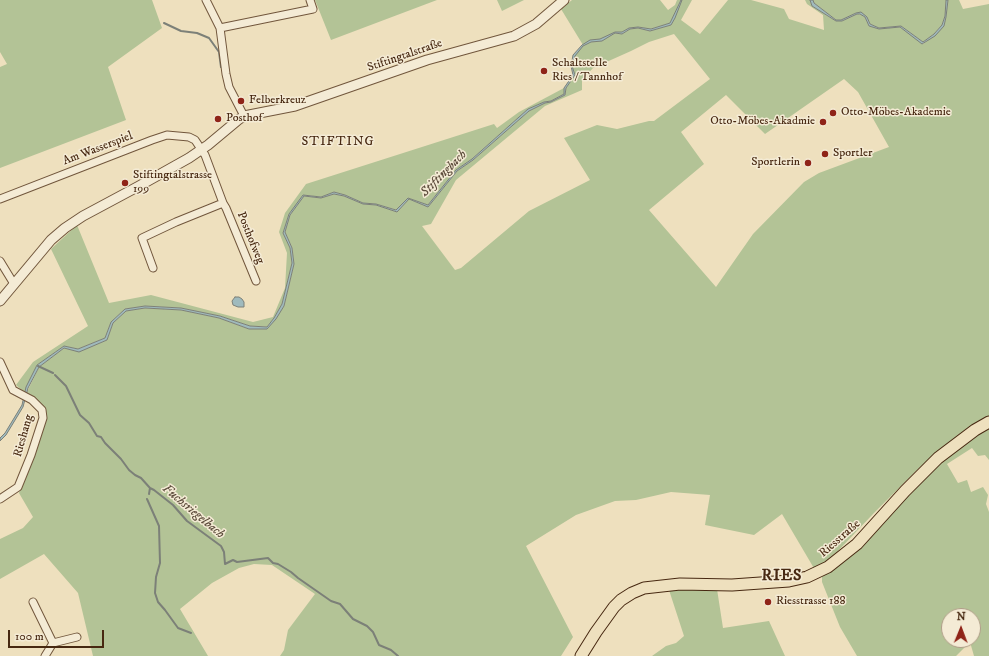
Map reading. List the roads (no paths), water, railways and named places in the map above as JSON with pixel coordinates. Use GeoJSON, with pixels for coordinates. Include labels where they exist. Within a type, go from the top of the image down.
{"type":"FeatureCollection","features":[{"type":"Feature","properties":{"kind":"main road","name":"Riesstraße"},"geometry":{"type":"LineString","coordinates":[[580,656],[614,607],[621,600],[632,593],[644,588],[680,584],[732,585],[789,581],[807,577],[828,568],[857,544],[905,491],[938,458],[975,430],[989,422]]}},
{"type":"Feature","properties":{"kind":"street"},"geometry":{"type":"LineString","coordinates":[[206,0],[220,28],[229,87],[244,116]]}},
{"type":"Feature","properties":{"kind":"street"},"geometry":{"type":"LineString","coordinates":[[220,28],[313,8],[310,0]]}},
{"type":"Feature","properties":{"kind":"street","name":"Stiftingtalstraße"},"geometry":{"type":"LineString","coordinates":[[0,301],[51,240],[72,222],[155,178],[202,149],[244,116],[296,106],[427,60],[514,36],[536,24],[564,0]]}},
{"type":"Feature","properties":{"kind":"street","name":"Am Wasserspiel"},"geometry":{"type":"LineString","coordinates":[[0,199],[127,149],[167,135],[195,140],[202,149]]}},
{"type":"Feature","properties":{"kind":"street","name":"Posthofweg"},"geometry":{"type":"LineString","coordinates":[[202,149],[222,203],[226,208],[256,281]]}},
{"type":"Feature","properties":{"kind":"street","name":"Posthofweg"},"geometry":{"type":"LineString","coordinates":[[153,268],[142,238],[222,203]]}},
{"type":"Feature","properties":{"kind":"street"},"geometry":{"type":"LineString","coordinates":[[0,260],[14,284]]}},
{"type":"Feature","properties":{"kind":"street","name":"Rieshang"},"geometry":{"type":"LineString","coordinates":[[0,362],[13,390],[32,400],[42,410],[43,418],[31,455],[18,486],[0,499]]}},
{"type":"Feature","properties":{"kind":"street"},"geometry":{"type":"LineString","coordinates":[[33,602],[53,643]]}},
{"type":"Feature","properties":{"kind":"street"},"geometry":{"type":"LineString","coordinates":[[45,656],[53,643],[78,637]]}},
{"type":"Feature","properties":{"kind":"water"},"geometry":{"type":"Polygon","coordinates":[[[681,0],[671,25],[650,31],[638,28],[630,29],[622,34],[615,33],[602,41],[591,42],[583,46],[575,56],[572,66],[575,75],[566,88],[565,95],[529,111],[473,160],[457,171],[428,207],[409,199],[397,212],[376,205],[363,204],[344,196],[334,194],[321,198],[304,196],[290,215],[285,232],[292,248],[294,264],[284,306],[276,319],[267,329],[249,329],[219,318],[181,310],[145,308],[126,311],[113,323],[107,340],[79,352],[64,348],[39,367],[28,388],[23,407],[6,435],[0,441],[0,438],[5,433],[22,405],[26,387],[37,365],[64,346],[78,349],[105,338],[111,322],[125,309],[145,306],[181,308],[220,316],[250,326],[267,327],[282,304],[292,263],[290,248],[283,233],[289,214],[303,195],[321,197],[334,192],[363,203],[376,204],[396,210],[408,198],[428,205],[456,170],[472,159],[528,109],[544,102],[551,101],[564,94],[564,88],[573,75],[571,66],[573,55],[582,45],[590,40],[600,39],[615,32],[622,32],[629,28],[638,27],[651,29],[670,23],[681,0]]]}},
{"type":"Feature","properties":{"kind":"water"},"geometry":{"type":"Polygon","coordinates":[[[810,0],[813,0],[814,3],[836,20],[841,20],[861,12],[867,17],[870,24],[879,28],[901,26],[923,42],[934,34],[942,25],[945,16],[946,0],[948,0],[944,26],[935,36],[922,44],[900,27],[879,29],[869,26],[865,17],[860,14],[842,21],[836,21],[812,6],[810,0]]]}},
{"type":"Feature","properties":{"kind":"water"},"geometry":{"type":"Polygon","coordinates":[[[235,297],[242,299],[244,302],[244,307],[233,305],[232,301],[235,297]]]}},
{"type":"Feature","properties":{"kind":"waterway"},"geometry":{"type":"LineString","coordinates":[[164,23],[181,31],[197,33],[209,38],[219,52],[221,67]]}},
{"type":"Feature","properties":{"kind":"waterway","name":"Fuchsriegelbach"},"geometry":{"type":"LineString","coordinates":[[38,366],[53,373]]}},
{"type":"Feature","properties":{"kind":"waterway","name":"Fuchsriegelbach"},"geometry":{"type":"LineString","coordinates":[[55,375],[66,386],[80,415],[89,423],[97,436],[101,437],[129,470],[141,478],[150,488],[173,505],[187,521],[221,546],[224,552],[225,564],[233,560],[237,562],[268,558],[273,563],[278,564],[291,572],[331,601],[340,604],[353,619],[367,626],[373,632],[379,645],[391,650],[398,656]]}},
{"type":"Feature","properties":{"kind":"waterway","name":"Fuchsriegelbach"},"geometry":{"type":"LineString","coordinates":[[149,494],[150,488]]}},
{"type":"Feature","properties":{"kind":"waterway"},"geometry":{"type":"LineString","coordinates":[[147,499],[159,526],[160,563],[156,577],[155,593],[158,602],[178,628],[191,633]]}},
{"type":"Feature","properties":{"kind":"place","name":"Schaltstelle Ries / Tannhof"},"geometry":{"type":"Point","coordinates":[544,71]}},
{"type":"Feature","properties":{"kind":"place","name":"Felberkreuz"},"geometry":{"type":"Point","coordinates":[241,101]}},
{"type":"Feature","properties":{"kind":"place","name":"Otto-Möbes-Akademie"},"geometry":{"type":"Point","coordinates":[833,113]}},
{"type":"Feature","properties":{"kind":"place","name":"Posthof"},"geometry":{"type":"Point","coordinates":[218,119]}},
{"type":"Feature","properties":{"kind":"place","name":"Otto-Möbes-Akadmie"},"geometry":{"type":"Point","coordinates":[823,122]}},
{"type":"Feature","properties":{"kind":"place","name":"Sportler"},"geometry":{"type":"Point","coordinates":[825,154]}},
{"type":"Feature","properties":{"kind":"place","name":"Sportlerin"},"geometry":{"type":"Point","coordinates":[808,163]}},
{"type":"Feature","properties":{"kind":"place","name":"Stiftingtalstrasse 199"},"geometry":{"type":"Point","coordinates":[125,183]}},
{"type":"Feature","properties":{"kind":"place","name":"Riesstrasse 188"},"geometry":{"type":"Point","coordinates":[768,602]}},
{"type":"Feature","properties":{"kind":"district","name":"STIFTING"},"geometry":{"type":"Point","coordinates":[338,142]}},
{"type":"Feature","properties":{"kind":"district","name":"RIES"},"geometry":{"type":"Point","coordinates":[782,577]}},
{"type":"Feature","properties":{"kind":"water label","name":"Stiftingbach"},"geometry":{"type":"Point","coordinates":[444,174]}}]}
